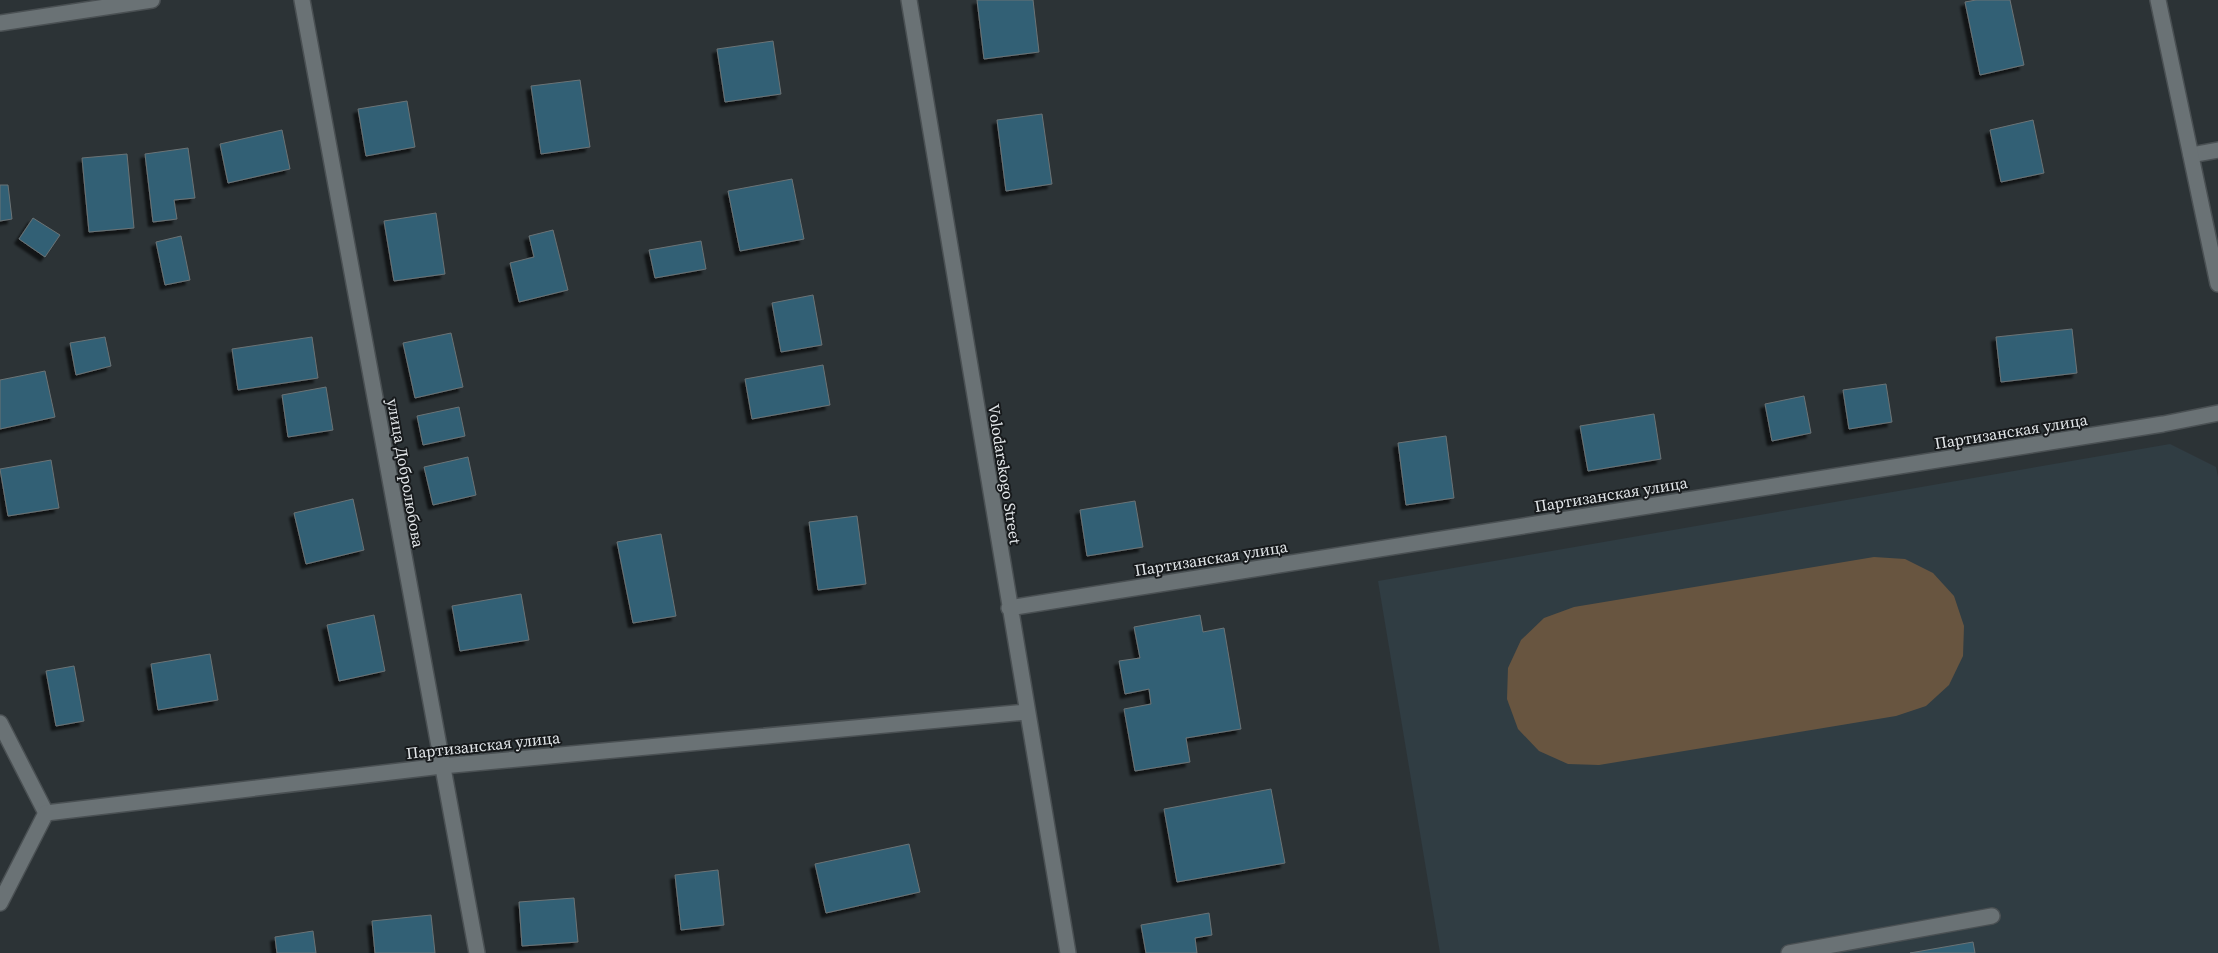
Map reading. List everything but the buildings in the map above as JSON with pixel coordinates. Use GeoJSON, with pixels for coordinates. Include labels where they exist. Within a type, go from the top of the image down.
{"type":"FeatureCollection","features":[{"type":"Feature","properties":{"kind":"street"},"geometry":{"type":"LineString","coordinates":[[0,23],[152,0]]}},
{"type":"Feature","properties":{"kind":"street","name":"улица Добролюбова"},"geometry":{"type":"LineString","coordinates":[[302,0],[477,953]]}},
{"type":"Feature","properties":{"kind":"street","name":"Volodarskogo Street"},"geometry":{"type":"LineString","coordinates":[[909,0],[1026,712],[1068,953]]}},
{"type":"Feature","properties":{"kind":"street"},"geometry":{"type":"LineString","coordinates":[[2158,0],[2218,284]]}},
{"type":"Feature","properties":{"kind":"street"},"geometry":{"type":"LineString","coordinates":[[2191,155],[2218,150]]}},
{"type":"Feature","properties":{"kind":"street","name":"Партизанская улица"},"geometry":{"type":"LineString","coordinates":[[1009,608],[2218,414]]}},
{"type":"Feature","properties":{"kind":"street","name":"Партизанская улица"},"geometry":{"type":"LineString","coordinates":[[46,813],[442,766],[1026,712]]}},
{"type":"Feature","properties":{"kind":"street"},"geometry":{"type":"LineString","coordinates":[[0,726],[46,813],[0,903]]}},
{"type":"Feature","properties":{"kind":"street"},"geometry":{"type":"LineString","coordinates":[[1789,953],[1992,916]]}},
{"type":"Feature","properties":{"kind":"shaded area"},"geometry":{"type":"Polygon","coordinates":[[[2170,444],[2216,467],[2218,477],[2218,953],[1440,953],[1378,581],[2170,444]]]}},
{"type":"Feature","properties":{"kind":"shaded area"},"geometry":{"type":"Polygon","coordinates":[[[1874,557],[1905,559],[1933,573],[1954,596],[1964,626],[1963,656],[1949,685],[1926,706],[1896,716],[1599,765],[1568,764],[1539,751],[1518,729],[1507,699],[1508,668],[1521,640],[1544,618],[1574,607],[1874,557]]]}}]}
